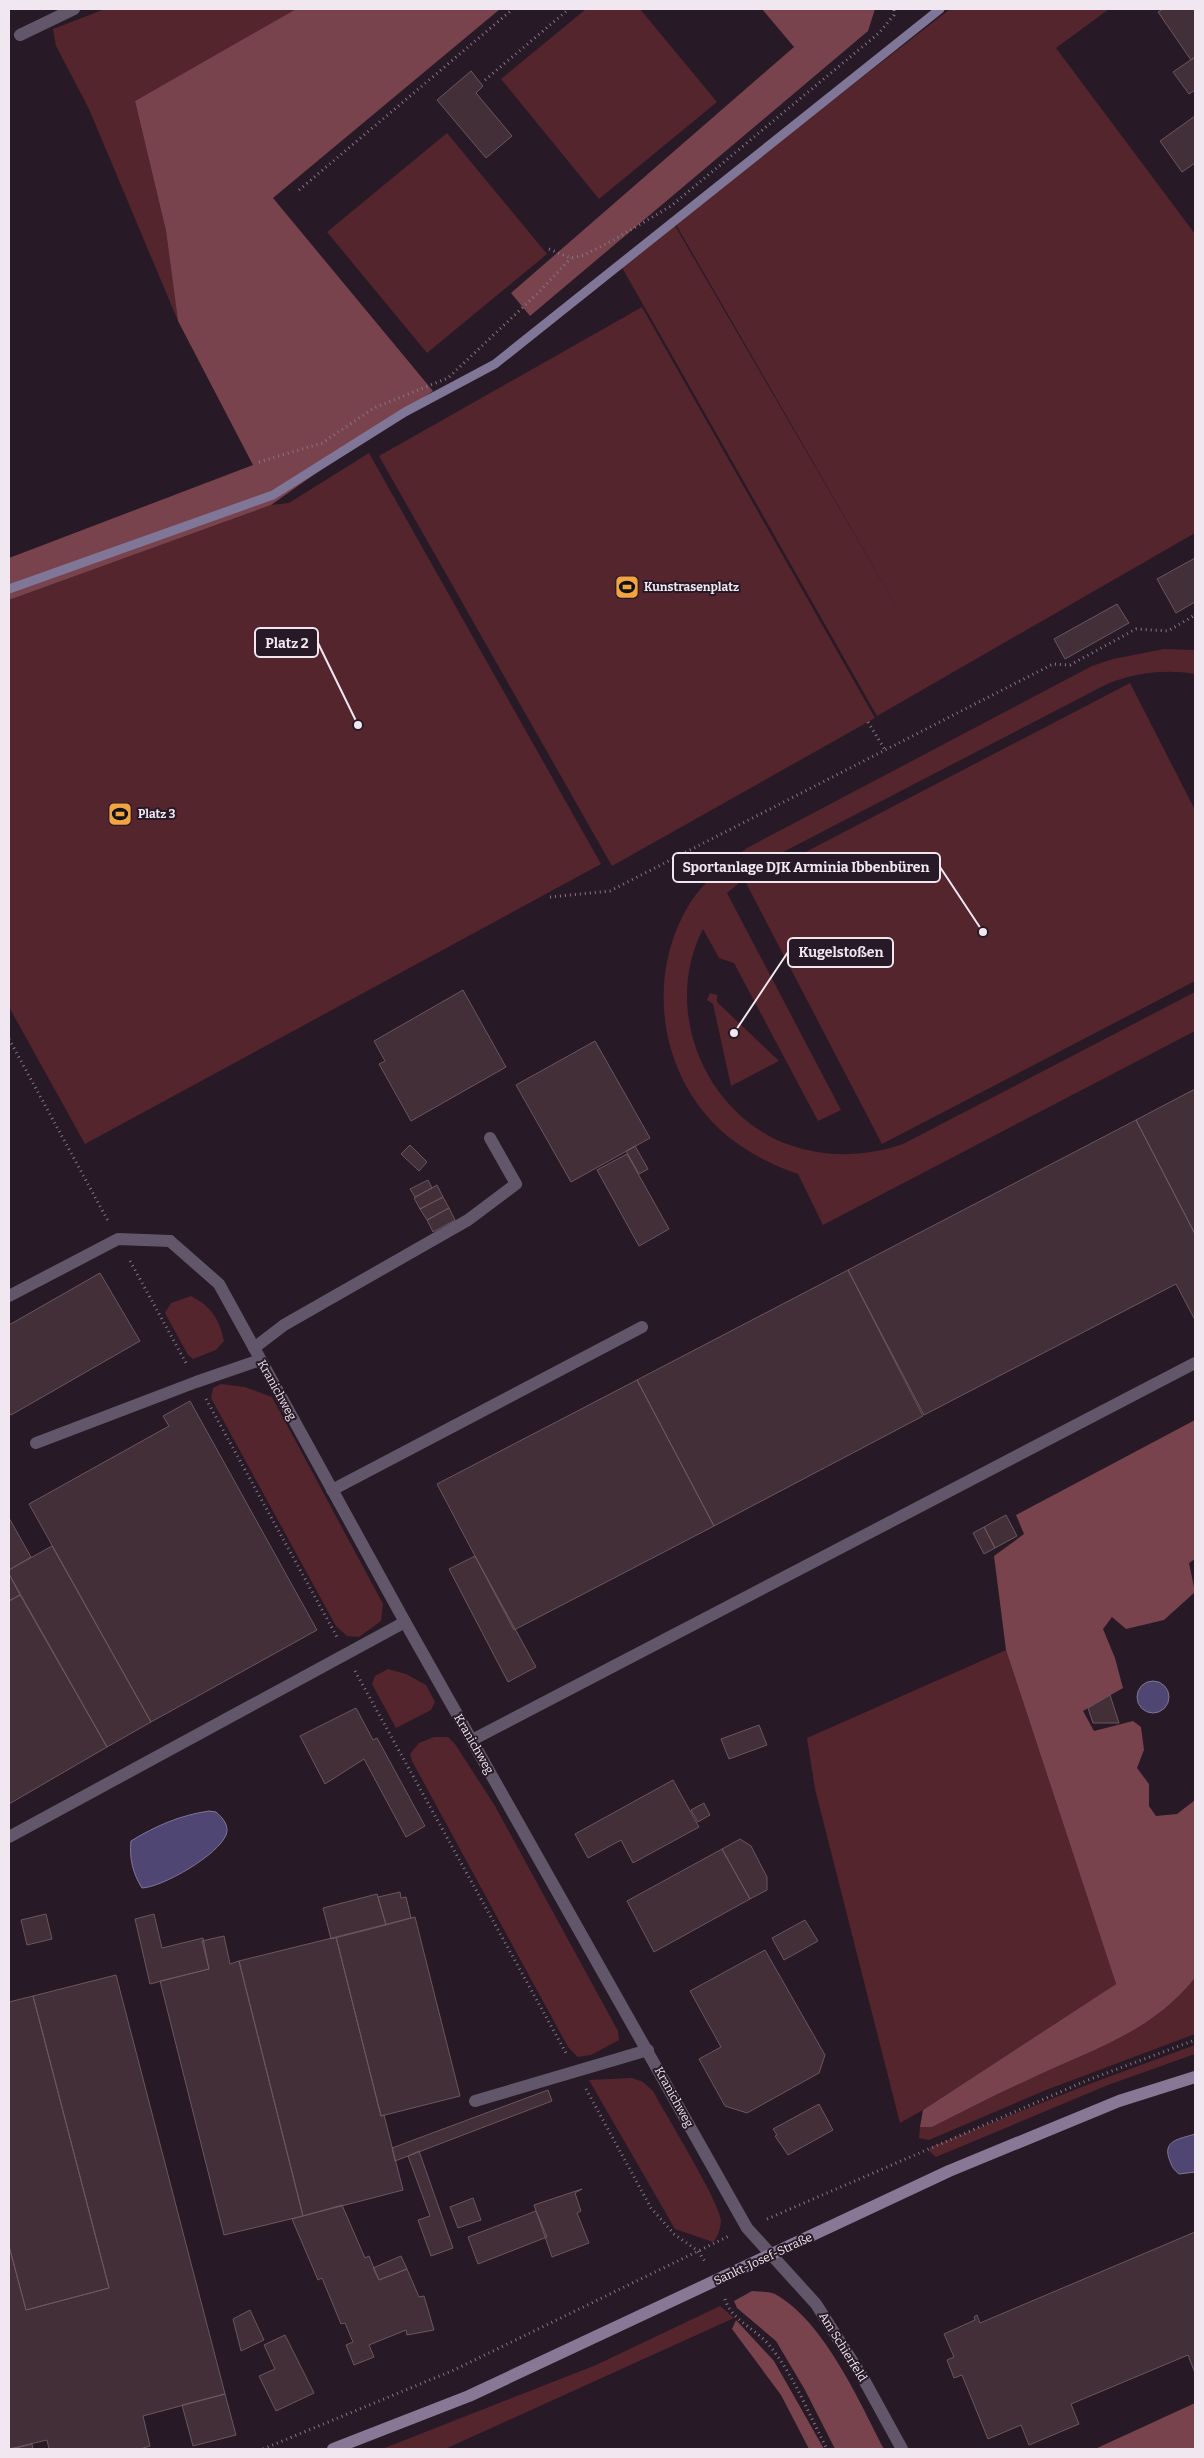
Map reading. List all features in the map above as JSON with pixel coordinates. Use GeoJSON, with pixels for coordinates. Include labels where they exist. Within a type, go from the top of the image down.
{"type":"FeatureCollection","features":[{"type":"Feature","properties":{"kind":"street"},"geometry":{"type":"LineString","coordinates":[[20,35],[74,9]]}},
{"type":"Feature","properties":{"kind":"street"},"geometry":{"type":"LineString","coordinates":[[254,1348],[284,1325],[468,1220],[516,1184],[490,1138]]}},
{"type":"Feature","properties":{"kind":"street"},"geometry":{"type":"LineString","coordinates":[[9,1296],[118,1239]]}},
{"type":"Feature","properties":{"kind":"street","name":"Kranichweg"},"geometry":{"type":"LineString","coordinates":[[118,1239],[170,1241],[218,1284],[404,1622],[648,2050],[747,2228],[770,2256]]}},
{"type":"Feature","properties":{"kind":"street"},"geometry":{"type":"LineString","coordinates":[[332,1490],[642,1328]]}},
{"type":"Feature","properties":{"kind":"street"},"geometry":{"type":"LineString","coordinates":[[36,1443],[196,1382],[260,1360]]}},
{"type":"Feature","properties":{"kind":"street"},"geometry":{"type":"LineString","coordinates":[[472,1740],[1195,1363]]}},
{"type":"Feature","properties":{"kind":"street"},"geometry":{"type":"LineString","coordinates":[[9,1837],[404,1622]]}},
{"type":"Feature","properties":{"kind":"street"},"geometry":{"type":"LineString","coordinates":[[475,2100],[648,2050]]}},
{"type":"Feature","properties":{"kind":"street","name":"Sankt-Josef-Straße"},"geometry":{"type":"LineString","coordinates":[[333,2449],[469,2396],[949,2172],[1119,2101],[1195,2077]]}},
{"type":"Feature","properties":{"kind":"street","name":"Am Schierfeld"},"geometry":{"type":"LineString","coordinates":[[770,2256],[821,2311],[863,2378],[902,2449]]}},
{"type":"Feature","properties":{"kind":"path"},"geometry":{"type":"LineString","coordinates":[[299,190],[513,9]]}},
{"type":"Feature","properties":{"kind":"path"},"geometry":{"type":"LineString","coordinates":[[485,80],[569,9]]}},
{"type":"Feature","properties":{"kind":"path"},"geometry":{"type":"LineString","coordinates":[[549,250],[571,258],[584,255],[612,241],[671,206],[879,33],[894,15],[894,9]]}},
{"type":"Feature","properties":{"kind":"path"},"geometry":{"type":"LineString","coordinates":[[259,462],[322,443],[374,408],[448,378],[533,298],[571,258]]}},
{"type":"Feature","properties":{"kind":"path"},"geometry":{"type":"LineString","coordinates":[[550,898],[610,892],[1053,664],[1070,665],[1136,629],[1168,630],[1195,615]]}},
{"type":"Feature","properties":{"kind":"path"},"geometry":{"type":"LineString","coordinates":[[868,722],[885,750]]}},
{"type":"Feature","properties":{"kind":"path"},"geometry":{"type":"LineString","coordinates":[[9,1039],[651,2208],[674,2234],[698,2252],[719,2279],[726,2304],[738,2318],[769,2345],[784,2367],[827,2449]]}},
{"type":"Feature","properties":{"kind":"shaded area"},"geometry":{"type":"Polygon","coordinates":[[[105,9],[296,9],[135,101],[166,231],[178,321],[89,109],[56,46],[53,29],[105,9]]]}},
{"type":"Feature","properties":{"kind":"shaded area"},"geometry":{"type":"Polygon","coordinates":[[[296,9],[500,9],[273,198],[433,391],[271,505],[9,600],[9,558],[253,465],[178,321],[166,231],[135,101],[296,9]]]}},
{"type":"Feature","properties":{"kind":"shaded area"},"geometry":{"type":"Polygon","coordinates":[[[586,9],[640,9],[717,102],[599,199],[501,79],[586,9]]]}},
{"type":"Feature","properties":{"kind":"shaded area"},"geometry":{"type":"Polygon","coordinates":[[[762,9],[875,9],[868,31],[530,316],[511,293],[794,47],[762,9]]]}},
{"type":"Feature","properties":{"kind":"shaded area"},"geometry":{"type":"Polygon","coordinates":[[[950,9],[1109,9],[1056,48],[1195,234],[1195,533],[877,716],[620,264],[655,240],[674,224],[913,635],[675,223],[950,9]]]}},
{"type":"Feature","properties":{"kind":"shaded area"},"geometry":{"type":"Polygon","coordinates":[[[447,133],[547,254],[427,353],[327,232],[447,133]]]}},
{"type":"Feature","properties":{"kind":"shaded area","name":"Kunstrasenplatz"},"geometry":{"type":"Polygon","coordinates":[[[642,307],[875,718],[612,866],[379,456],[642,307]]]}},
{"type":"Feature","properties":{"kind":"shaded area"},"geometry":{"type":"Polygon","coordinates":[[[369,453],[601,864],[85,1144],[9,1007],[9,600],[271,505],[289,503],[369,453]]]}},
{"type":"Feature","properties":{"kind":"shaded area"},"geometry":{"type":"Polygon","coordinates":[[[1164,649],[1195,650],[1195,674],[1173,672],[1150,673],[1128,677],[1107,684],[764,862],[727,893],[841,1110],[818,1121],[734,963],[719,958],[703,929],[691,962],[687,996],[691,1030],[702,1062],[719,1092],[742,1117],[770,1136],[803,1149],[828,1154],[866,1153],[903,1144],[1195,992],[1195,1031],[823,1225],[798,1174],[773,1164],[734,1141],[709,1118],[690,1092],[675,1062],[667,1031],[664,998],[666,965],[675,933],[690,903],[709,880],[747,848],[1092,666],[1113,659],[1164,649]]]}},
{"type":"Feature","properties":{"kind":"shaded area"},"geometry":{"type":"Polygon","coordinates":[[[1130,683],[1195,810],[1195,981],[882,1144],[746,883],[1130,683]]]}},
{"type":"Feature","properties":{"kind":"shaded area"},"geometry":{"type":"Polygon","coordinates":[[[710,993],[717,995],[717,1002],[779,1061],[731,1086],[713,1004],[707,1000],[710,993]]]}},
{"type":"Feature","properties":{"kind":"shaded area"},"geometry":{"type":"Polygon","coordinates":[[[191,1296],[204,1304],[214,1314],[224,1341],[216,1350],[193,1359],[188,1355],[165,1313],[171,1303],[191,1296]]]}},
{"type":"Feature","properties":{"kind":"shaded area"},"geometry":{"type":"Polygon","coordinates":[[[221,1384],[245,1387],[272,1397],[383,1604],[381,1621],[359,1637],[347,1636],[336,1626],[211,1398],[213,1388],[221,1384]]]}},
{"type":"Feature","properties":{"kind":"shaded area"},"geometry":{"type":"Polygon","coordinates":[[[1195,1420],[1195,1559],[1189,1563],[1195,1592],[1164,1620],[1126,1629],[1112,1617],[1103,1629],[1115,1658],[1123,1688],[1083,1711],[1094,1731],[1133,1721],[1141,1727],[1144,1750],[1137,1768],[1149,1784],[1149,1806],[1156,1816],[1177,1814],[1195,1800],[1195,1978],[1159,2013],[1118,2039],[1004,2091],[932,2127],[920,2127],[923,2110],[1116,1984],[1006,1650],[994,1556],[1024,1534],[1016,1515],[1195,1420]]]}},
{"type":"Feature","properties":{"kind":"shaded area"},"geometry":{"type":"Polygon","coordinates":[[[1006,1650],[1116,1984],[923,2110],[900,2123],[815,1789],[807,1738],[1006,1650]]]}},
{"type":"Feature","properties":{"kind":"shaded area"},"geometry":{"type":"Polygon","coordinates":[[[388,1669],[406,1674],[426,1685],[435,1702],[431,1710],[396,1728],[372,1684],[375,1676],[388,1669]]]}},
{"type":"Feature","properties":{"kind":"shaded area"},"geometry":{"type":"Polygon","coordinates":[[[1153,1681],[1165,1685],[1169,1697],[1165,1709],[1153,1713],[1141,1709],[1137,1697],[1141,1685],[1153,1681]]]}},
{"type":"Feature","properties":{"kind":"shaded area"},"geometry":{"type":"Polygon","coordinates":[[[434,1737],[448,1737],[455,1744],[495,1806],[618,2031],[619,2040],[591,2055],[578,2057],[568,2047],[412,1761],[410,1754],[419,1743],[434,1737]]]}},
{"type":"Feature","properties":{"kind":"shaded area"},"geometry":{"type":"Polygon","coordinates":[[[209,1811],[216,1812],[226,1825],[227,1832],[221,1843],[189,1869],[163,1882],[142,1888],[132,1866],[131,1841],[168,1822],[188,1815],[209,1811]]]}},
{"type":"Feature","properties":{"kind":"shaded area"},"geometry":{"type":"Polygon","coordinates":[[[1195,1978],[1195,2034],[1046,2090],[929,2140],[919,2138],[920,2127],[932,2127],[1118,2039],[1139,2027],[1159,2013],[1195,1978]]]}},
{"type":"Feature","properties":{"kind":"shaded area"},"geometry":{"type":"Polygon","coordinates":[[[1195,2045],[1195,2054],[1108,2085],[936,2157],[929,2151],[931,2147],[1084,2086],[1195,2045]]]}},
{"type":"Feature","properties":{"kind":"shaded area"},"geometry":{"type":"Polygon","coordinates":[[[632,2078],[643,2082],[653,2091],[712,2196],[719,2211],[721,2221],[713,2242],[675,2229],[589,2080],[632,2078]]]}},
{"type":"Feature","properties":{"kind":"shaded area"},"geometry":{"type":"Polygon","coordinates":[[[1195,2134],[1195,2172],[1179,2174],[1174,2170],[1168,2149],[1178,2139],[1195,2134]]]}},
{"type":"Feature","properties":{"kind":"shaded area"},"geometry":{"type":"Polygon","coordinates":[[[752,2291],[775,2294],[793,2306],[809,2323],[839,2364],[884,2449],[835,2449],[805,2390],[776,2341],[737,2308],[734,2301],[752,2291]]]}},
{"type":"Feature","properties":{"kind":"shaded area"},"geometry":{"type":"Polygon","coordinates":[[[720,2306],[734,2318],[445,2449],[382,2449],[596,2365],[720,2306]]]}},
{"type":"Feature","properties":{"kind":"shaded area"},"geometry":{"type":"Polygon","coordinates":[[[736,2320],[774,2361],[824,2449],[809,2449],[781,2395],[732,2329],[736,2320]]]}},
{"type":"Feature","properties":{"kind":"shaded area"},"geometry":{"type":"Polygon","coordinates":[[[1195,2403],[1195,2449],[1095,2449],[1195,2403]]]}},
{"type":"Feature","properties":{"kind":"building"},"geometry":{"type":"Polygon","coordinates":[[[1163,9],[1195,9],[1195,57],[1191,60],[1158,12],[1163,9]]]}},
{"type":"Feature","properties":{"kind":"building"},"geometry":{"type":"Polygon","coordinates":[[[1195,57],[1195,90],[1189,94],[1173,72],[1195,57]]]}},
{"type":"Feature","properties":{"kind":"building"},"geometry":{"type":"Polygon","coordinates":[[[471,71],[483,86],[476,93],[512,136],[486,158],[437,100],[471,71]]]}},
{"type":"Feature","properties":{"kind":"building"},"geometry":{"type":"Polygon","coordinates":[[[1195,116],[1195,163],[1182,172],[1160,141],[1195,116]]]}},
{"type":"Feature","properties":{"kind":"building"},"geometry":{"type":"Polygon","coordinates":[[[1195,558],[1195,602],[1176,613],[1157,579],[1195,558]]]}},
{"type":"Feature","properties":{"kind":"building"},"geometry":{"type":"Polygon","coordinates":[[[1117,604],[1129,623],[1065,659],[1054,639],[1117,604]]]}},
{"type":"Feature","properties":{"kind":"building"},"geometry":{"type":"Polygon","coordinates":[[[463,990],[506,1067],[411,1121],[379,1064],[385,1061],[374,1041],[463,990]]]}},
{"type":"Feature","properties":{"kind":"building"},"geometry":{"type":"Polygon","coordinates":[[[595,1041],[650,1138],[571,1182],[516,1085],[595,1041]]]}},
{"type":"Feature","properties":{"kind":"building"},"geometry":{"type":"Polygon","coordinates":[[[1195,1089],[1195,1234],[1136,1120],[1195,1089]]]}},
{"type":"Feature","properties":{"kind":"building"},"geometry":{"type":"Polygon","coordinates":[[[1136,1120],[1195,1234],[1195,1320],[1176,1284],[924,1415],[848,1270],[1136,1120]]]}},
{"type":"Feature","properties":{"kind":"building"},"geometry":{"type":"Polygon","coordinates":[[[410,1145],[427,1162],[419,1171],[401,1154],[410,1145]]]}},
{"type":"Feature","properties":{"kind":"building"},"geometry":{"type":"Polygon","coordinates":[[[635,1146],[648,1169],[639,1174],[626,1151],[635,1146]]]}},
{"type":"Feature","properties":{"kind":"building"},"geometry":{"type":"Polygon","coordinates":[[[627,1154],[669,1229],[639,1246],[597,1170],[627,1154]]]}},
{"type":"Feature","properties":{"kind":"building"},"geometry":{"type":"Polygon","coordinates":[[[428,1180],[432,1188],[415,1197],[410,1189],[428,1180]]]}},
{"type":"Feature","properties":{"kind":"building"},"geometry":{"type":"Polygon","coordinates":[[[437,1185],[443,1197],[420,1209],[414,1198],[437,1185]]]}},
{"type":"Feature","properties":{"kind":"building"},"geometry":{"type":"Polygon","coordinates":[[[443,1197],[449,1208],[427,1220],[420,1209],[443,1197]]]}},
{"type":"Feature","properties":{"kind":"building"},"geometry":{"type":"Polygon","coordinates":[[[449,1208],[455,1220],[433,1232],[427,1220],[449,1208]]]}},
{"type":"Feature","properties":{"kind":"building"},"geometry":{"type":"Polygon","coordinates":[[[848,1270],[923,1416],[714,1526],[637,1380],[848,1270]]]}},
{"type":"Feature","properties":{"kind":"building"},"geometry":{"type":"Polygon","coordinates":[[[100,1273],[140,1341],[11,1415],[9,1412],[9,1325],[100,1273]]]}},
{"type":"Feature","properties":{"kind":"building"},"geometry":{"type":"Polygon","coordinates":[[[637,1380],[714,1526],[514,1630],[437,1484],[637,1380]]]}},
{"type":"Feature","properties":{"kind":"building"},"geometry":{"type":"Polygon","coordinates":[[[190,1401],[317,1630],[151,1722],[29,1504],[169,1426],[163,1416],[190,1401]]]}},
{"type":"Feature","properties":{"kind":"building"},"geometry":{"type":"Polygon","coordinates":[[[1006,1515],[1017,1536],[995,1548],[984,1527],[1006,1515]]]}},
{"type":"Feature","properties":{"kind":"building"},"geometry":{"type":"Polygon","coordinates":[[[9,1518],[31,1557],[9,1570],[9,1518]]]}},
{"type":"Feature","properties":{"kind":"building"},"geometry":{"type":"Polygon","coordinates":[[[984,1527],[995,1548],[984,1554],[973,1533],[984,1527]]]}},
{"type":"Feature","properties":{"kind":"building"},"geometry":{"type":"Polygon","coordinates":[[[52,1546],[151,1722],[107,1747],[9,1574],[9,1570],[52,1546]]]}},
{"type":"Feature","properties":{"kind":"building"},"geometry":{"type":"Polygon","coordinates":[[[475,1556],[536,1667],[508,1682],[449,1569],[475,1556]]]}},
{"type":"Feature","properties":{"kind":"building"},"geometry":{"type":"Polygon","coordinates":[[[9,1574],[20,1595],[9,1601],[9,1574]]]}},
{"type":"Feature","properties":{"kind":"building"},"geometry":{"type":"Polygon","coordinates":[[[20,1595],[107,1747],[9,1804],[9,1601],[20,1595]]]}},
{"type":"Feature","properties":{"kind":"building"},"geometry":{"type":"Polygon","coordinates":[[[1110,1695],[1119,1723],[1093,1723],[1088,1708],[1110,1695]]]}},
{"type":"Feature","properties":{"kind":"building"},"geometry":{"type":"Polygon","coordinates":[[[356,1708],[373,1740],[377,1738],[425,1826],[406,1837],[364,1759],[325,1784],[300,1736],[356,1708]]]}},
{"type":"Feature","properties":{"kind":"building"},"geometry":{"type":"Polygon","coordinates":[[[759,1725],[767,1745],[729,1759],[721,1739],[759,1725]]]}},
{"type":"Feature","properties":{"kind":"building"},"geometry":{"type":"Polygon","coordinates":[[[673,1780],[699,1827],[633,1863],[621,1840],[588,1858],[575,1834],[673,1780]]]}},
{"type":"Feature","properties":{"kind":"building"},"geometry":{"type":"Polygon","coordinates":[[[704,1803],[710,1815],[698,1822],[691,1810],[704,1803]]]}},
{"type":"Feature","properties":{"kind":"building"},"geometry":{"type":"Polygon","coordinates":[[[740,1839],[751,1846],[767,1877],[767,1890],[750,1899],[722,1849],[740,1839]]]}},
{"type":"Feature","properties":{"kind":"building"},"geometry":{"type":"Polygon","coordinates":[[[722,1849],[750,1899],[654,1952],[627,1901],[722,1849]]]}},
{"type":"Feature","properties":{"kind":"building"},"geometry":{"type":"Polygon","coordinates":[[[400,1892],[401,1898],[406,1897],[411,1918],[386,1925],[378,1897],[400,1892]]]}},
{"type":"Feature","properties":{"kind":"building"},"geometry":{"type":"Polygon","coordinates":[[[377,1894],[386,1925],[331,1939],[323,1908],[377,1894]]]}},
{"type":"Feature","properties":{"kind":"building"},"geometry":{"type":"Polygon","coordinates":[[[46,1914],[52,1939],[27,1945],[21,1920],[46,1914]]]}},
{"type":"Feature","properties":{"kind":"building"},"geometry":{"type":"Polygon","coordinates":[[[154,1914],[162,1948],[203,1938],[209,1969],[150,1984],[135,1919],[154,1914]]]}},
{"type":"Feature","properties":{"kind":"building"},"geometry":{"type":"Polygon","coordinates":[[[415,1917],[460,2096],[381,2116],[336,1937],[415,1917]]]}},
{"type":"Feature","properties":{"kind":"building"},"geometry":{"type":"Polygon","coordinates":[[[805,1920],[818,1941],[784,1960],[772,1938],[805,1920]]]}},
{"type":"Feature","properties":{"kind":"building"},"geometry":{"type":"Polygon","coordinates":[[[224,1936],[230,1964],[239,1961],[303,2216],[224,2235],[160,1981],[209,1969],[202,1941],[224,1936]]]}},
{"type":"Feature","properties":{"kind":"building"},"geometry":{"type":"Polygon","coordinates":[[[336,1937],[381,2116],[384,2115],[403,2190],[303,2216],[239,1961],[336,1937]]]}},
{"type":"Feature","properties":{"kind":"building"},"geometry":{"type":"Polygon","coordinates":[[[765,1950],[825,2055],[819,2073],[747,2113],[725,2106],[699,2059],[721,2047],[690,1991],[765,1950]]]}},
{"type":"Feature","properties":{"kind":"building"},"geometry":{"type":"Polygon","coordinates":[[[116,1975],[225,2394],[143,2416],[150,2446],[140,2449],[49,2449],[47,2440],[9,2449],[9,2246],[26,2310],[109,2288],[33,1996],[116,1975]]]}},
{"type":"Feature","properties":{"kind":"building"},"geometry":{"type":"Polygon","coordinates":[[[33,1996],[109,2288],[26,2310],[9,2246],[9,2002],[33,1996]]]}},
{"type":"Feature","properties":{"kind":"building"},"geometry":{"type":"Polygon","coordinates":[[[548,2090],[552,2101],[395,2161],[392,2148],[548,2090]]]}},
{"type":"Feature","properties":{"kind":"building"},"geometry":{"type":"Polygon","coordinates":[[[819,2104],[833,2130],[788,2155],[775,2136],[777,2135],[773,2129],[819,2104]]]}},
{"type":"Feature","properties":{"kind":"building"},"geometry":{"type":"Polygon","coordinates":[[[419,2151],[453,2248],[431,2256],[418,2220],[430,2216],[408,2156],[419,2151]]]}},
{"type":"Feature","properties":{"kind":"building"},"geometry":{"type":"Polygon","coordinates":[[[582,2189],[575,2193],[581,2211],[577,2213],[589,2243],[552,2257],[534,2205],[582,2189]]]}},
{"type":"Feature","properties":{"kind":"building"},"geometry":{"type":"Polygon","coordinates":[[[473,2198],[481,2220],[458,2228],[450,2207],[473,2198]]]}},
{"type":"Feature","properties":{"kind":"building"},"geometry":{"type":"Polygon","coordinates":[[[342,2205],[365,2258],[369,2256],[379,2280],[407,2269],[419,2297],[424,2296],[434,2330],[407,2335],[406,2330],[369,2345],[374,2357],[354,2365],[346,2345],[353,2342],[345,2323],[341,2324],[322,2278],[318,2280],[292,2219],[342,2205]]]}},
{"type":"Feature","properties":{"kind":"building"},"geometry":{"type":"Polygon","coordinates":[[[536,2211],[547,2237],[478,2264],[468,2237],[536,2211]]]}},
{"type":"Feature","properties":{"kind":"building"},"geometry":{"type":"Polygon","coordinates":[[[1195,2232],[1195,2373],[1188,2355],[1071,2404],[1079,2424],[1029,2445],[1021,2425],[988,2439],[962,2375],[954,2378],[947,2360],[954,2357],[944,2334],[975,2320],[974,2317],[977,2315],[980,2323],[1195,2232]]]}},
{"type":"Feature","properties":{"kind":"building"},"geometry":{"type":"Polygon","coordinates":[[[401,2256],[407,2269],[379,2280],[373,2268],[401,2256]]]}},
{"type":"Feature","properties":{"kind":"building"},"geometry":{"type":"Polygon","coordinates":[[[250,2310],[264,2340],[241,2351],[233,2319],[250,2310]]]}},
{"type":"Feature","properties":{"kind":"building"},"geometry":{"type":"Polygon","coordinates":[[[285,2335],[314,2393],[276,2411],[259,2376],[275,2369],[264,2345],[285,2335]]]}},
{"type":"Feature","properties":{"kind":"building"},"geometry":{"type":"Polygon","coordinates":[[[225,2394],[236,2435],[193,2446],[182,2405],[225,2394]]]}},
{"type":"Feature","properties":{"kind":"building"},"geometry":{"type":"Polygon","coordinates":[[[32,2444],[33,2449],[12,2449],[32,2444]]]}},
{"type":"Feature","properties":{"kind":"waterway"},"geometry":{"type":"LineString","coordinates":[[9,589],[273,495],[405,412],[495,364],[940,9]]}},
{"type":"Feature","properties":{"kind":"place","name":"Kunstrasenplatz"},"geometry":{"type":"Point","coordinates":[627,587]}},
{"type":"Feature","properties":{"kind":"place","name":"Platz 2"},"geometry":{"type":"Point","coordinates":[358,725]}},
{"type":"Feature","properties":{"kind":"place","name":"Platz 3"},"geometry":{"type":"Point","coordinates":[120,814]}},
{"type":"Feature","properties":{"kind":"place","name":"Sportanlage DJK Arminia Ibbenbüren"},"geometry":{"type":"Point","coordinates":[983,932]}},
{"type":"Feature","properties":{"kind":"place","name":"Kugelstoßen"},"geometry":{"type":"Point","coordinates":[734,1033]}}]}
